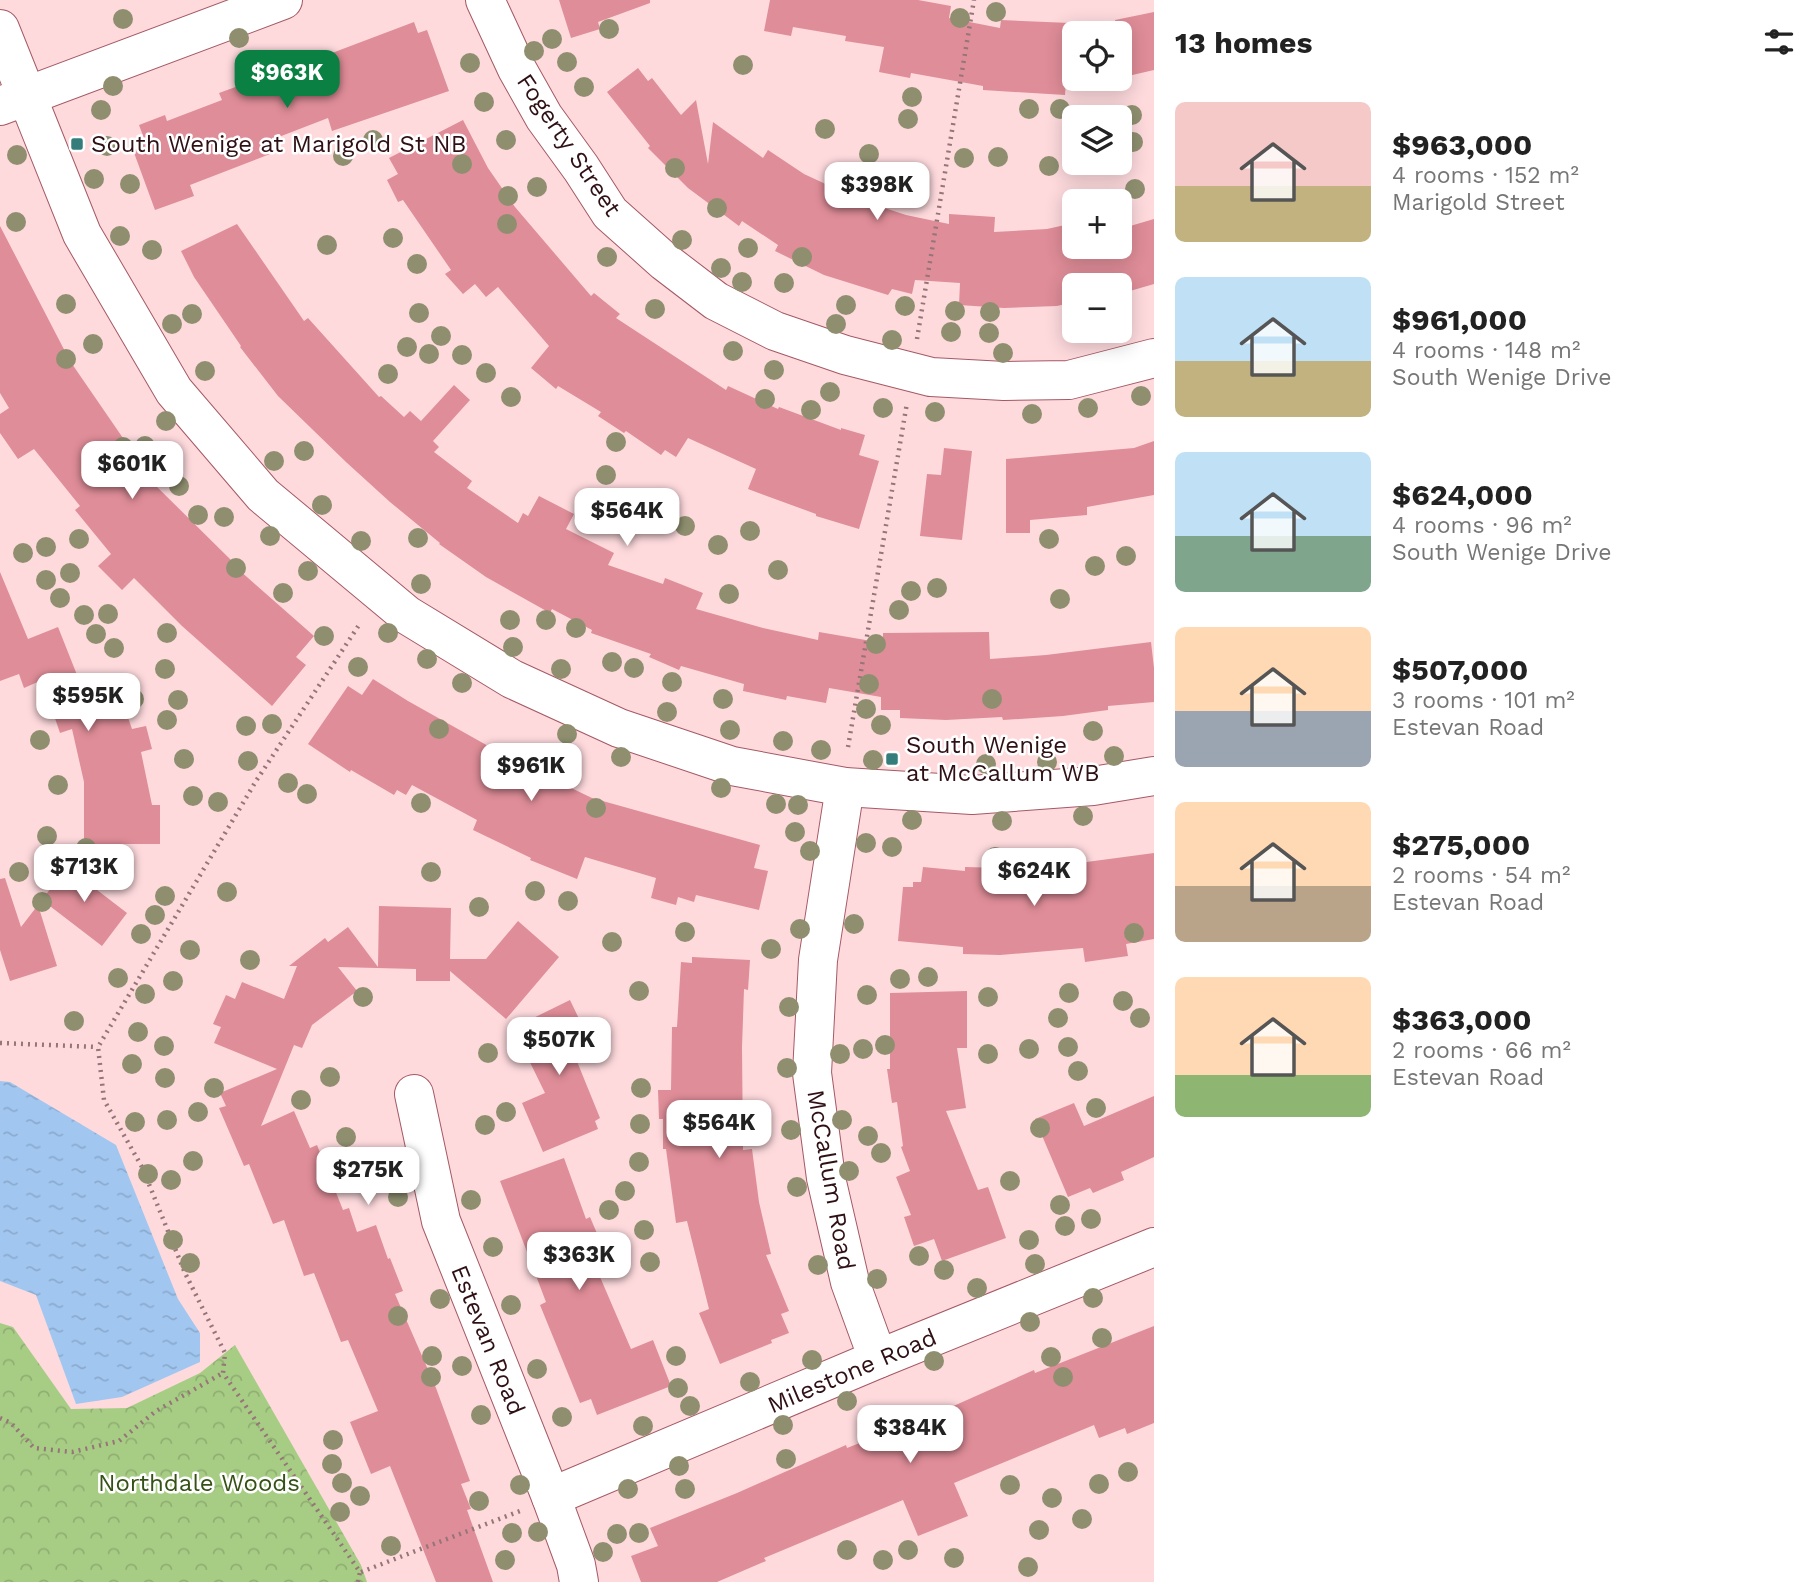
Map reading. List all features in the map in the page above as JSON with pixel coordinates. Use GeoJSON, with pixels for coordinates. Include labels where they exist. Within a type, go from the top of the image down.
{"type":"FeatureCollection","features":[{"type":"Feature","properties":{"kind":"street"},"geometry":{"type":"LineString","coordinates":[[13,101],[283,0]]}},
{"type":"Feature","properties":{"kind":"street","name":"Fogerty Street"},"geometry":{"type":"LineString","coordinates":[[485,0],[517,69],[544,117],[610,214],[665,262],[716,301],[775,331],[845,355],[931,377],[1004,381],[1069,380],[1154,358]]}},
{"type":"Feature","properties":{"kind":"street"},"geometry":{"type":"LineString","coordinates":[[0,29],[13,101],[82,234],[174,391],[263,495],[407,614],[512,679],[619,728],[732,766],[845,787],[972,795],[1093,786],[1154,776]]}},
{"type":"Feature","properties":{"kind":"street","name":"McCallum Road"},"geometry":{"type":"LineString","coordinates":[[845,787],[818,960],[812,1073],[826,1178],[850,1282],[878,1359]]}},
{"type":"Feature","properties":{"kind":"street","name":"Estevan Road"},"geometry":{"type":"LineString","coordinates":[[414,1094],[441,1221],[535,1504],[576,1565],[579,1582]]}},
{"type":"Feature","properties":{"kind":"street","name":"Milestone Road"},"geometry":{"type":"LineString","coordinates":[[535,1504],[878,1359],[1154,1247]]}},
{"type":"Feature","properties":{"kind":"path"},"geometry":{"type":"LineString","coordinates":[[916,344],[974,0]]}},
{"type":"Feature","properties":{"kind":"path"},"geometry":{"type":"LineString","coordinates":[[848,747],[909,390]]}},
{"type":"Feature","properties":{"kind":"path"},"geometry":{"type":"LineString","coordinates":[[358,1582],[360,1572],[223,1373],[225,1353],[186,1273],[142,1167],[104,1100],[98,1047],[256,781],[359,625]]}},
{"type":"Feature","properties":{"kind":"path"},"geometry":{"type":"LineString","coordinates":[[0,1043],[98,1047]]}},
{"type":"Feature","properties":{"kind":"path"},"geometry":{"type":"LineString","coordinates":[[0,1418],[11,1423],[34,1448],[72,1452],[119,1441],[156,1411],[223,1373]]}},
{"type":"Feature","properties":{"kind":"path"},"geometry":{"type":"LineString","coordinates":[[360,1572],[535,1504]]}},
{"type":"Feature","properties":{"kind":"green space","name":"Northdale Woods"},"geometry":{"type":"Polygon","coordinates":[[[0,1323],[13,1327],[71,1409],[127,1408],[200,1373],[235,1345],[361,1565],[367,1582],[0,1582],[0,1323]]]}},
{"type":"Feature","properties":{"kind":"water"},"geometry":{"type":"Polygon","coordinates":[[[0,1081],[10,1082],[116,1145],[178,1299],[200,1333],[200,1362],[122,1397],[76,1404],[36,1295],[0,1281],[0,1081]]]}},
{"type":"Feature","properties":{"kind":"building"},"geometry":{"type":"Polygon","coordinates":[[[559,0],[650,0],[650,3],[598,22],[600,29],[571,38],[559,0]]]}},
{"type":"Feature","properties":{"kind":"building"},"geometry":{"type":"Polygon","coordinates":[[[770,0],[918,0],[951,6],[949,18],[1000,28],[1001,20],[1062,23],[1062,91],[1065,91],[1065,95],[983,90],[983,86],[911,73],[910,78],[879,72],[884,47],[845,41],[846,36],[793,27],[791,36],[764,31],[770,0]]]}},
{"type":"Feature","properties":{"kind":"building"},"geometry":{"type":"Polygon","coordinates":[[[1154,12],[1154,70],[1132,75],[1132,21],[1115,20],[1154,12]]]}},
{"type":"Feature","properties":{"kind":"building"},"geometry":{"type":"Polygon","coordinates":[[[414,22],[418,33],[427,30],[449,91],[332,131],[328,118],[271,140],[275,152],[190,185],[194,196],[155,210],[133,150],[140,148],[139,143],[145,141],[139,125],[165,115],[167,121],[222,100],[219,93],[241,85],[242,87],[414,22]]]}},
{"type":"Feature","properties":{"kind":"building"},"geometry":{"type":"Polygon","coordinates":[[[638,68],[648,81],[652,78],[681,115],[696,100],[708,164],[713,122],[763,158],[768,150],[804,174],[860,200],[906,215],[949,224],[949,214],[995,217],[994,232],[1062,226],[1062,259],[1132,259],[1132,225],[1154,219],[1154,284],[1132,290],[1132,273],[1062,273],[1062,305],[1004,308],[959,305],[960,283],[915,280],[912,294],[892,289],[888,295],[824,275],[775,251],[778,245],[742,221],[739,226],[688,188],[648,148],[650,146],[607,92],[638,68]]]}},
{"type":"Feature","properties":{"kind":"building"},"geometry":{"type":"Polygon","coordinates":[[[463,120],[488,168],[515,207],[591,296],[594,293],[620,314],[616,318],[726,390],[728,386],[778,409],[779,407],[841,430],[865,435],[859,455],[879,461],[859,529],[816,516],[748,489],[756,469],[688,438],[676,457],[665,450],[661,455],[598,416],[601,412],[558,386],[556,389],[531,368],[549,346],[498,287],[486,297],[475,284],[463,294],[445,274],[451,270],[403,200],[398,202],[387,180],[398,174],[389,158],[463,120]]]}},
{"type":"Feature","properties":{"kind":"building"},"geometry":{"type":"Polygon","coordinates":[[[237,224],[304,321],[308,318],[379,397],[404,417],[410,411],[421,421],[454,385],[470,400],[433,441],[439,447],[434,452],[472,481],[467,488],[518,523],[523,513],[528,516],[539,496],[574,514],[566,529],[614,553],[608,565],[663,584],[665,578],[703,593],[696,609],[818,640],[819,632],[883,643],[883,633],[989,632],[990,659],[1151,642],[1154,702],[1108,706],[1108,710],[1063,716],[1003,720],[1002,717],[946,720],[900,718],[900,710],[881,710],[881,697],[829,688],[826,703],[787,696],[786,700],[743,691],[744,684],[681,666],[679,670],[649,657],[651,654],[591,633],[592,630],[552,609],[550,613],[486,577],[439,544],[346,462],[278,396],[240,347],[194,277],[181,251],[237,224]]]}},
{"type":"Feature","properties":{"kind":"building"},"geometry":{"type":"Polygon","coordinates":[[[0,226],[70,361],[125,441],[158,480],[154,484],[231,560],[230,562],[314,636],[296,657],[306,665],[272,706],[182,626],[134,578],[122,590],[98,566],[111,554],[75,510],[80,506],[34,449],[18,459],[0,433],[0,414],[9,408],[0,393],[0,226]]]}},
{"type":"Feature","properties":{"kind":"building"},"geometry":{"type":"Polygon","coordinates":[[[1154,441],[1154,495],[1087,507],[1087,515],[1030,520],[1030,533],[1006,533],[1006,459],[1134,448],[1154,441]]]}},
{"type":"Feature","properties":{"kind":"building"},"geometry":{"type":"Polygon","coordinates":[[[944,448],[972,451],[962,540],[920,536],[927,474],[941,475],[944,448]]]}},
{"type":"Feature","properties":{"kind":"building"},"geometry":{"type":"Polygon","coordinates":[[[0,572],[28,639],[58,627],[81,685],[113,674],[132,729],[146,726],[152,749],[141,752],[152,805],[160,805],[160,844],[84,844],[84,782],[72,729],[60,733],[42,680],[24,688],[19,674],[0,681],[0,572]]]}},
{"type":"Feature","properties":{"kind":"building"},"geometry":{"type":"Polygon","coordinates":[[[373,679],[513,760],[592,798],[760,845],[754,868],[768,871],[759,910],[696,895],[694,902],[678,897],[676,905],[651,898],[656,878],[585,857],[577,879],[530,860],[531,858],[473,830],[477,820],[412,785],[406,795],[397,790],[394,795],[351,770],[350,772],[308,744],[348,686],[362,695],[373,679]]]}},
{"type":"Feature","properties":{"kind":"building"},"geometry":{"type":"Polygon","coordinates":[[[1154,853],[1154,939],[1126,944],[1128,956],[1085,962],[1083,948],[1000,955],[963,954],[963,947],[898,941],[903,887],[913,887],[913,882],[921,882],[923,867],[965,871],[965,867],[1003,868],[1079,863],[1154,853]]]}},
{"type":"Feature","properties":{"kind":"building"},"geometry":{"type":"Polygon","coordinates":[[[72,859],[94,876],[88,883],[127,913],[102,946],[42,900],[72,859]]]}},
{"type":"Feature","properties":{"kind":"building"},"geometry":{"type":"Polygon","coordinates":[[[5,878],[21,927],[38,905],[57,966],[10,981],[0,950],[0,879],[5,878]]]}},
{"type":"Feature","properties":{"kind":"building"},"geometry":{"type":"Polygon","coordinates":[[[379,906],[451,908],[450,959],[486,959],[518,921],[559,957],[506,1019],[450,971],[450,981],[416,981],[416,969],[338,967],[357,991],[312,1025],[302,1048],[294,1045],[261,1126],[294,1111],[310,1148],[317,1145],[343,1210],[349,1208],[357,1232],[376,1225],[403,1291],[395,1294],[436,1388],[470,1481],[461,1484],[471,1509],[467,1510],[493,1582],[436,1582],[390,1466],[371,1474],[350,1422],[378,1411],[348,1340],[341,1342],[314,1273],[304,1276],[284,1220],[273,1224],[249,1164],[244,1166],[219,1108],[226,1106],[220,1093],[277,1069],[214,1043],[221,1027],[213,1024],[226,995],[235,999],[242,982],[284,999],[297,966],[289,966],[325,938],[328,942],[348,927],[378,967],[379,906]]]}},
{"type":"Feature","properties":{"kind":"building"},"geometry":{"type":"Polygon","coordinates":[[[692,957],[750,960],[748,990],[744,989],[743,1150],[752,1149],[759,1202],[771,1254],[766,1255],[789,1311],[781,1314],[789,1333],[771,1340],[772,1343],[720,1364],[699,1313],[709,1309],[687,1221],[676,1223],[666,1149],[663,1149],[663,1119],[659,1119],[658,1090],[671,1090],[672,1027],[677,1027],[681,962],[692,963],[692,957]]]}},
{"type":"Feature","properties":{"kind":"building"},"geometry":{"type":"Polygon","coordinates":[[[967,991],[967,1048],[957,1048],[966,1108],[946,1111],[978,1190],[988,1187],[1006,1238],[942,1261],[934,1239],[914,1246],[904,1217],[911,1215],[896,1177],[910,1171],[901,1147],[897,1102],[892,1103],[887,1069],[890,1069],[890,993],[967,991]]]}},
{"type":"Feature","properties":{"kind":"building"},"geometry":{"type":"Polygon","coordinates":[[[570,1000],[594,1050],[576,1059],[600,1118],[595,1121],[598,1129],[543,1152],[522,1103],[545,1093],[524,1050],[535,1045],[515,1027],[570,1000]]]}},
{"type":"Feature","properties":{"kind":"building"},"geometry":{"type":"Polygon","coordinates":[[[1154,1096],[1154,1157],[1121,1172],[1124,1180],[1093,1193],[1090,1188],[1068,1197],[1035,1119],[1074,1103],[1084,1126],[1154,1096]]]}},
{"type":"Feature","properties":{"kind":"building"},"geometry":{"type":"Polygon","coordinates":[[[564,1158],[586,1219],[590,1217],[610,1264],[597,1270],[631,1349],[653,1340],[671,1386],[597,1415],[591,1399],[580,1403],[540,1305],[546,1302],[500,1181],[564,1158]]]}},
{"type":"Feature","properties":{"kind":"building"},"geometry":{"type":"Polygon","coordinates":[[[1154,1326],[1154,1423],[1127,1434],[1125,1428],[1099,1438],[1094,1425],[954,1483],[968,1516],[918,1536],[903,1500],[764,1558],[766,1561],[717,1582],[641,1582],[631,1556],[658,1546],[650,1528],[846,1445],[847,1448],[949,1408],[1034,1370],[1035,1373],[1154,1326]]]}},
{"type":"Feature","properties":{"kind":"place","name":"South Wenige at Marigold St NB"},"geometry":{"type":"Point","coordinates":[77,144]}},
{"type":"Feature","properties":{"kind":"place","name":"South Wenige at McCallum WB"},"geometry":{"type":"Point","coordinates":[892,759]}}]}
